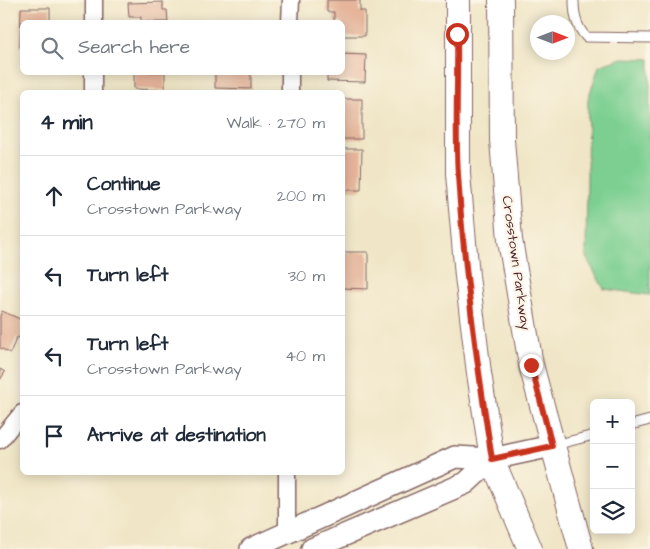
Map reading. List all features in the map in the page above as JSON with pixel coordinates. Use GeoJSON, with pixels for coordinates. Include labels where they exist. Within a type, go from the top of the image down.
{"type":"FeatureCollection","features":[{"type":"Feature","properties":{"kind":"main road"},"geometry":{"type":"LineString","coordinates":[[458,0],[458,174],[477,363],[492,459],[530,549]]}},
{"type":"Feature","properties":{"kind":"main road","name":"Crosstown Parkway"},"geometry":{"type":"LineString","coordinates":[[501,0],[502,140],[510,240],[531,365],[581,549]]}},
{"type":"Feature","properties":{"kind":"street"},"geometry":{"type":"LineString","coordinates":[[94,0],[94,20]]}},
{"type":"Feature","properties":{"kind":"street"},"geometry":{"type":"LineString","coordinates":[[290,0],[290,20]]}},
{"type":"Feature","properties":{"kind":"street"},"geometry":{"type":"LineString","coordinates":[[93,75],[93,90]]}},
{"type":"Feature","properties":{"kind":"street"},"geometry":{"type":"LineString","coordinates":[[290,75],[290,90]]}},
{"type":"Feature","properties":{"kind":"street"},"geometry":{"type":"LineString","coordinates":[[0,440],[20,415]]}},
{"type":"Feature","properties":{"kind":"street"},"geometry":{"type":"LineString","coordinates":[[251,549],[454,457],[492,459],[552,446]]}},
{"type":"Feature","properties":{"kind":"street"},"geometry":{"type":"LineString","coordinates":[[312,549],[466,483],[492,459]]}},
{"type":"Feature","properties":{"kind":"street"},"geometry":{"type":"LineString","coordinates":[[287,532],[288,475]]}},
{"type":"Feature","properties":{"kind":"lane"},"geometry":{"type":"LineString","coordinates":[[574,0],[574,13],[578,29],[586,37],[650,38]]}},
{"type":"Feature","properties":{"kind":"lane"},"geometry":{"type":"LineString","coordinates":[[635,424],[650,420]]}},
{"type":"Feature","properties":{"kind":"lane"},"geometry":{"type":"LineString","coordinates":[[552,446],[590,436]]}},
{"type":"Feature","properties":{"kind":"green space"},"geometry":{"type":"Polygon","coordinates":[[[622,58],[650,59],[650,295],[604,289],[586,257],[588,99],[599,66],[622,58]]]}},
{"type":"Feature","properties":{"kind":"building"},"geometry":{"type":"Polygon","coordinates":[[[327,0],[360,0],[360,11],[365,11],[365,36],[345,36],[345,20],[334,20],[334,12],[327,12],[327,0]]]}},
{"type":"Feature","properties":{"kind":"building"},"geometry":{"type":"Polygon","coordinates":[[[163,2],[163,10],[167,10],[168,20],[141,20],[141,17],[129,17],[128,3],[163,2]]]}},
{"type":"Feature","properties":{"kind":"building"},"geometry":{"type":"Polygon","coordinates":[[[21,8],[50,8],[50,20],[21,20],[21,8]]]}},
{"type":"Feature","properties":{"kind":"building"},"geometry":{"type":"Polygon","coordinates":[[[345,54],[366,55],[365,82],[327,81],[327,75],[345,75],[345,54]]]}},
{"type":"Feature","properties":{"kind":"building"},"geometry":{"type":"Polygon","coordinates":[[[134,75],[165,75],[165,90],[134,89],[134,75]]]}},
{"type":"Feature","properties":{"kind":"building"},"geometry":{"type":"Polygon","coordinates":[[[215,75],[251,75],[251,89],[215,88],[215,75]]]}},
{"type":"Feature","properties":{"kind":"building"},"geometry":{"type":"Polygon","coordinates":[[[345,99],[362,99],[362,139],[345,139],[345,99]]]}},
{"type":"Feature","properties":{"kind":"building"},"geometry":{"type":"Polygon","coordinates":[[[345,149],[362,149],[361,190],[345,190],[345,149]]]}},
{"type":"Feature","properties":{"kind":"building"},"geometry":{"type":"Polygon","coordinates":[[[345,252],[368,252],[368,289],[345,288],[345,252]]]}},
{"type":"Feature","properties":{"kind":"building"},"geometry":{"type":"Polygon","coordinates":[[[2,311],[20,319],[20,338],[17,337],[10,353],[0,348],[0,316],[2,311]]]}},
{"type":"Feature","properties":{"kind":"building"},"geometry":{"type":"Polygon","coordinates":[[[0,369],[5,372],[0,380],[0,369]]]}},
{"type":"Feature","properties":{"kind":"route"},"geometry":{"type":"LineString","coordinates":[[457,34],[458,174],[467,276],[492,459],[552,446],[531,365]]}}]}
